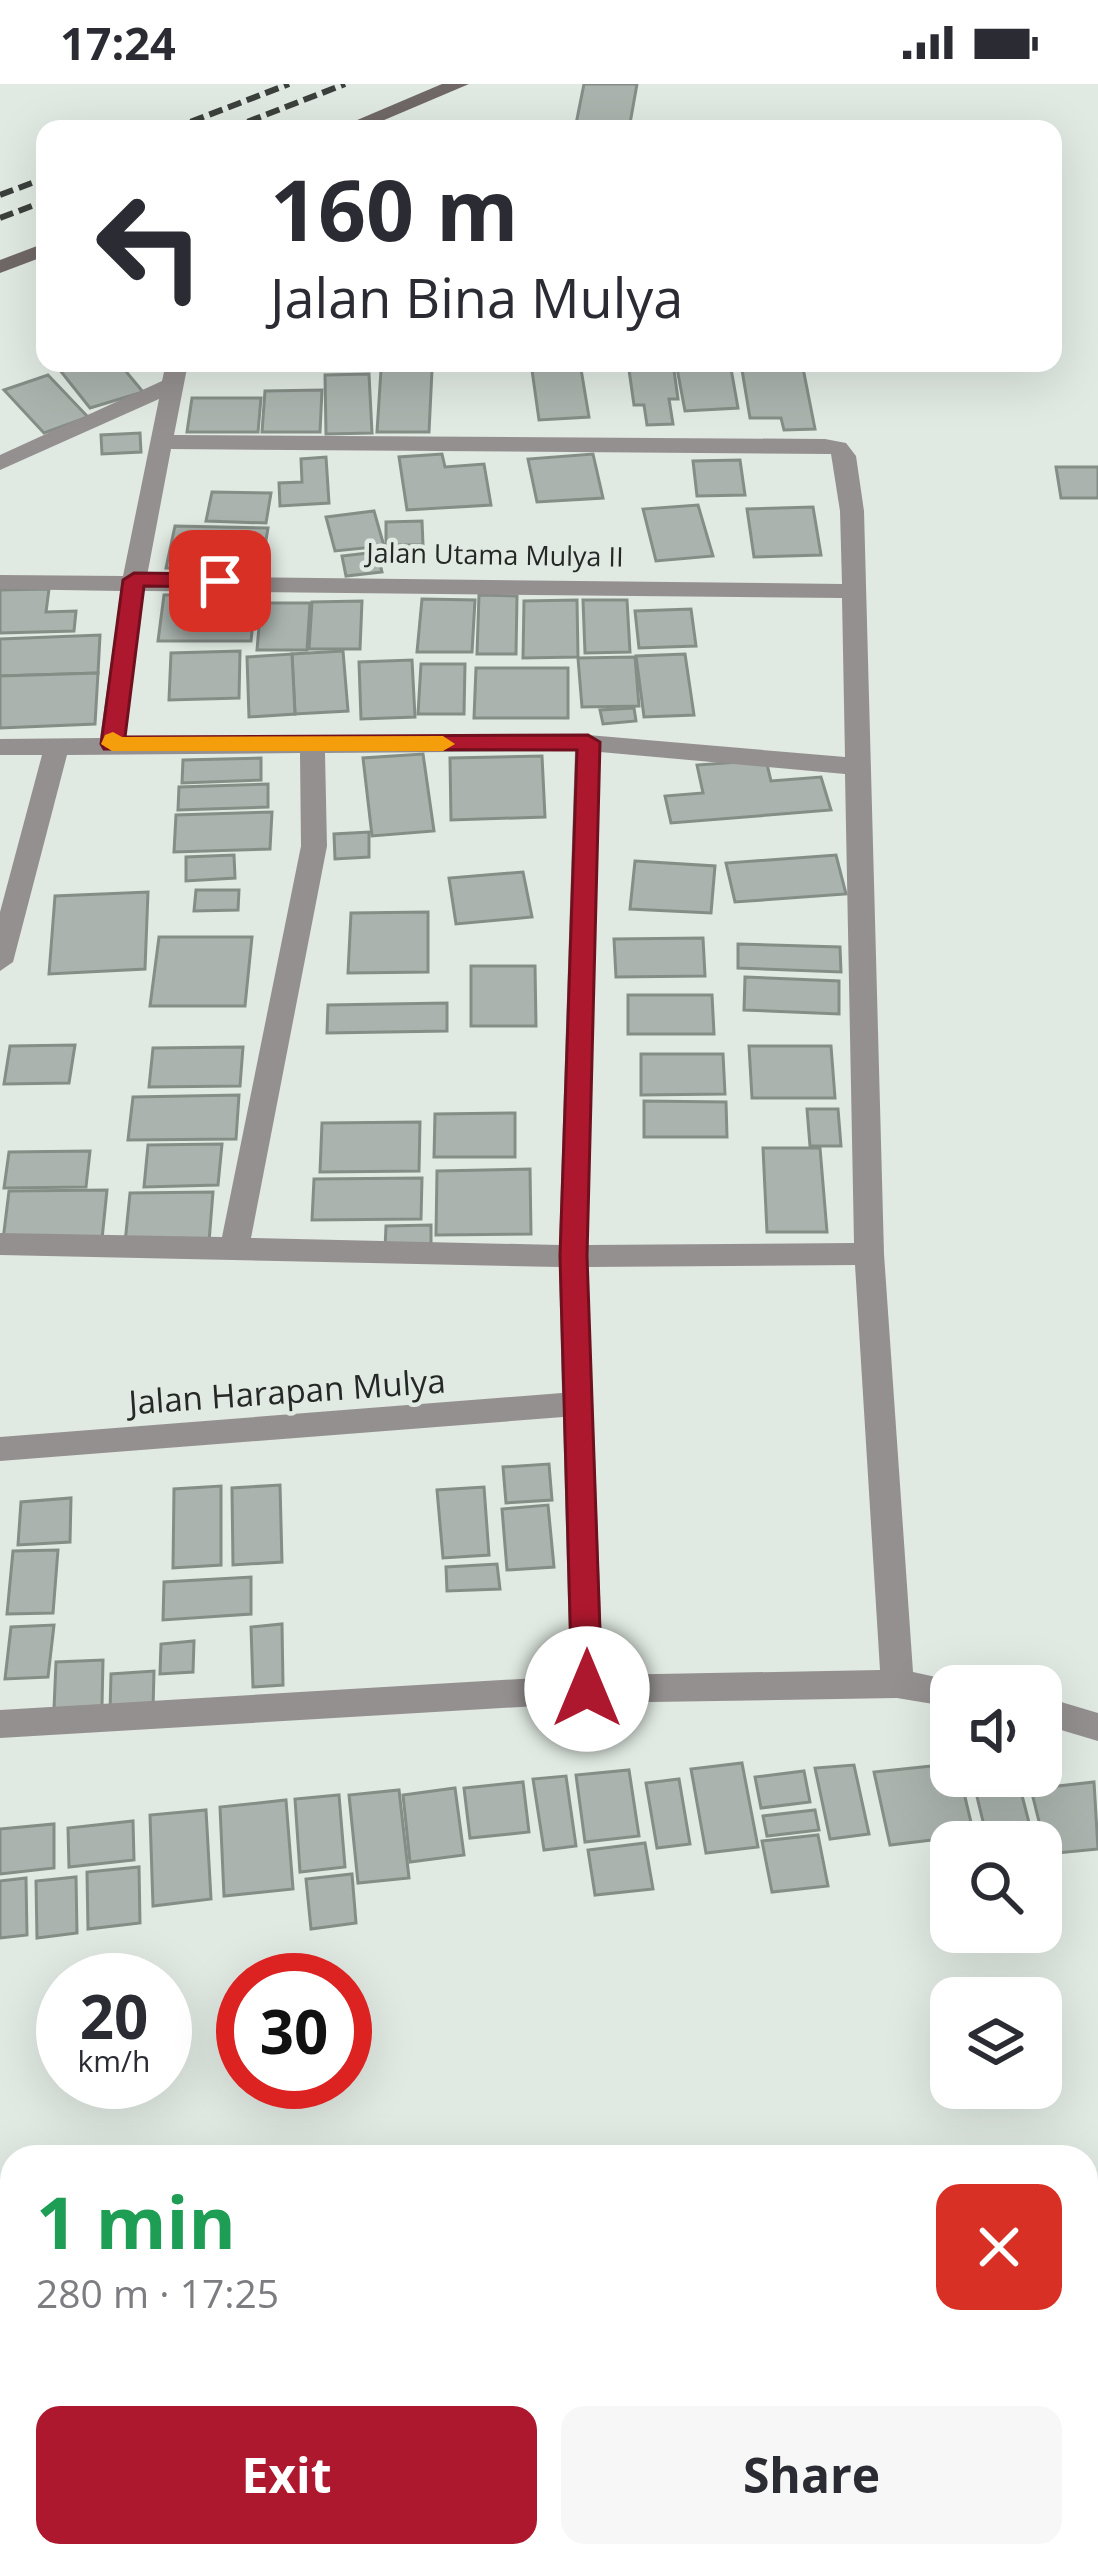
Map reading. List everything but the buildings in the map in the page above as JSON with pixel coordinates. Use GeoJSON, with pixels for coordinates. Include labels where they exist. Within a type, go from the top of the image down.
{"type":"FeatureCollection","features":[{"type":"Feature","properties":{"kind":"main road"},"geometry":{"type":"LineString","coordinates":[[368,120],[458,84]]}},
{"type":"Feature","properties":{"kind":"main road"},"geometry":{"type":"LineString","coordinates":[[0,267],[36,253]]}},
{"type":"Feature","properties":{"kind":"street"},"geometry":{"type":"LineString","coordinates":[[112,744],[134,580],[175,374]]}},
{"type":"Feature","properties":{"kind":"street"},"geometry":{"type":"LineString","coordinates":[[0,463],[175,374]]}},
{"type":"Feature","properties":{"kind":"street"},"geometry":{"type":"LineString","coordinates":[[164,442],[838,448],[845,456],[852,511],[861,767],[868,1254],[897,1684]]}},
{"type":"Feature","properties":{"kind":"street","name":"Jalan Utama Mulya II"},"geometry":{"type":"LineString","coordinates":[[0,582],[854,591]]}},
{"type":"Feature","properties":{"kind":"street"},"geometry":{"type":"LineString","coordinates":[[0,747],[588,742],[861,767]]}},
{"type":"Feature","properties":{"kind":"street"},"geometry":{"type":"LineString","coordinates":[[587,1689],[574,1256],[588,742]]}},
{"type":"Feature","properties":{"kind":"street"},"geometry":{"type":"LineString","coordinates":[[235,1246],[314,845],[312,745]]}},
{"type":"Feature","properties":{"kind":"street"},"geometry":{"type":"LineString","coordinates":[[0,962],[57,746]]}},
{"type":"Feature","properties":{"kind":"street"},"geometry":{"type":"LineString","coordinates":[[0,1244],[574,1256],[868,1254]]}},
{"type":"Feature","properties":{"kind":"street","name":"Jalan Harapan Mulya"},"geometry":{"type":"LineString","coordinates":[[0,1449],[579,1404]]}},
{"type":"Feature","properties":{"kind":"street"},"geometry":{"type":"LineString","coordinates":[[0,1724],[587,1689],[897,1684],[930,1690]]}},
{"type":"Feature","properties":{"kind":"street"},"geometry":{"type":"LineString","coordinates":[[1062,1716],[1098,1727]]}},
{"type":"Feature","properties":{"kind":"railway"},"geometry":{"type":"LineString","coordinates":[[195,120],[289,84]]}},
{"type":"Feature","properties":{"kind":"railway"},"geometry":{"type":"LineString","coordinates":[[252,120],[345,84]]}},
{"type":"Feature","properties":{"kind":"railway"},"geometry":{"type":"LineString","coordinates":[[0,195],[36,181]]}},
{"type":"Feature","properties":{"kind":"railway"},"geometry":{"type":"LineString","coordinates":[[0,218],[36,204]]}},
{"type":"Feature","properties":{"kind":"slow traffic"},"geometry":{"type":"LineString","coordinates":[[113,740],[112,744],[443,744]]}},
{"type":"Feature","properties":{"kind":"route"},"geometry":{"type":"LineString","coordinates":[[220,581],[134,580],[112,744],[588,742],[574,1256],[587,1689]]}}]}
